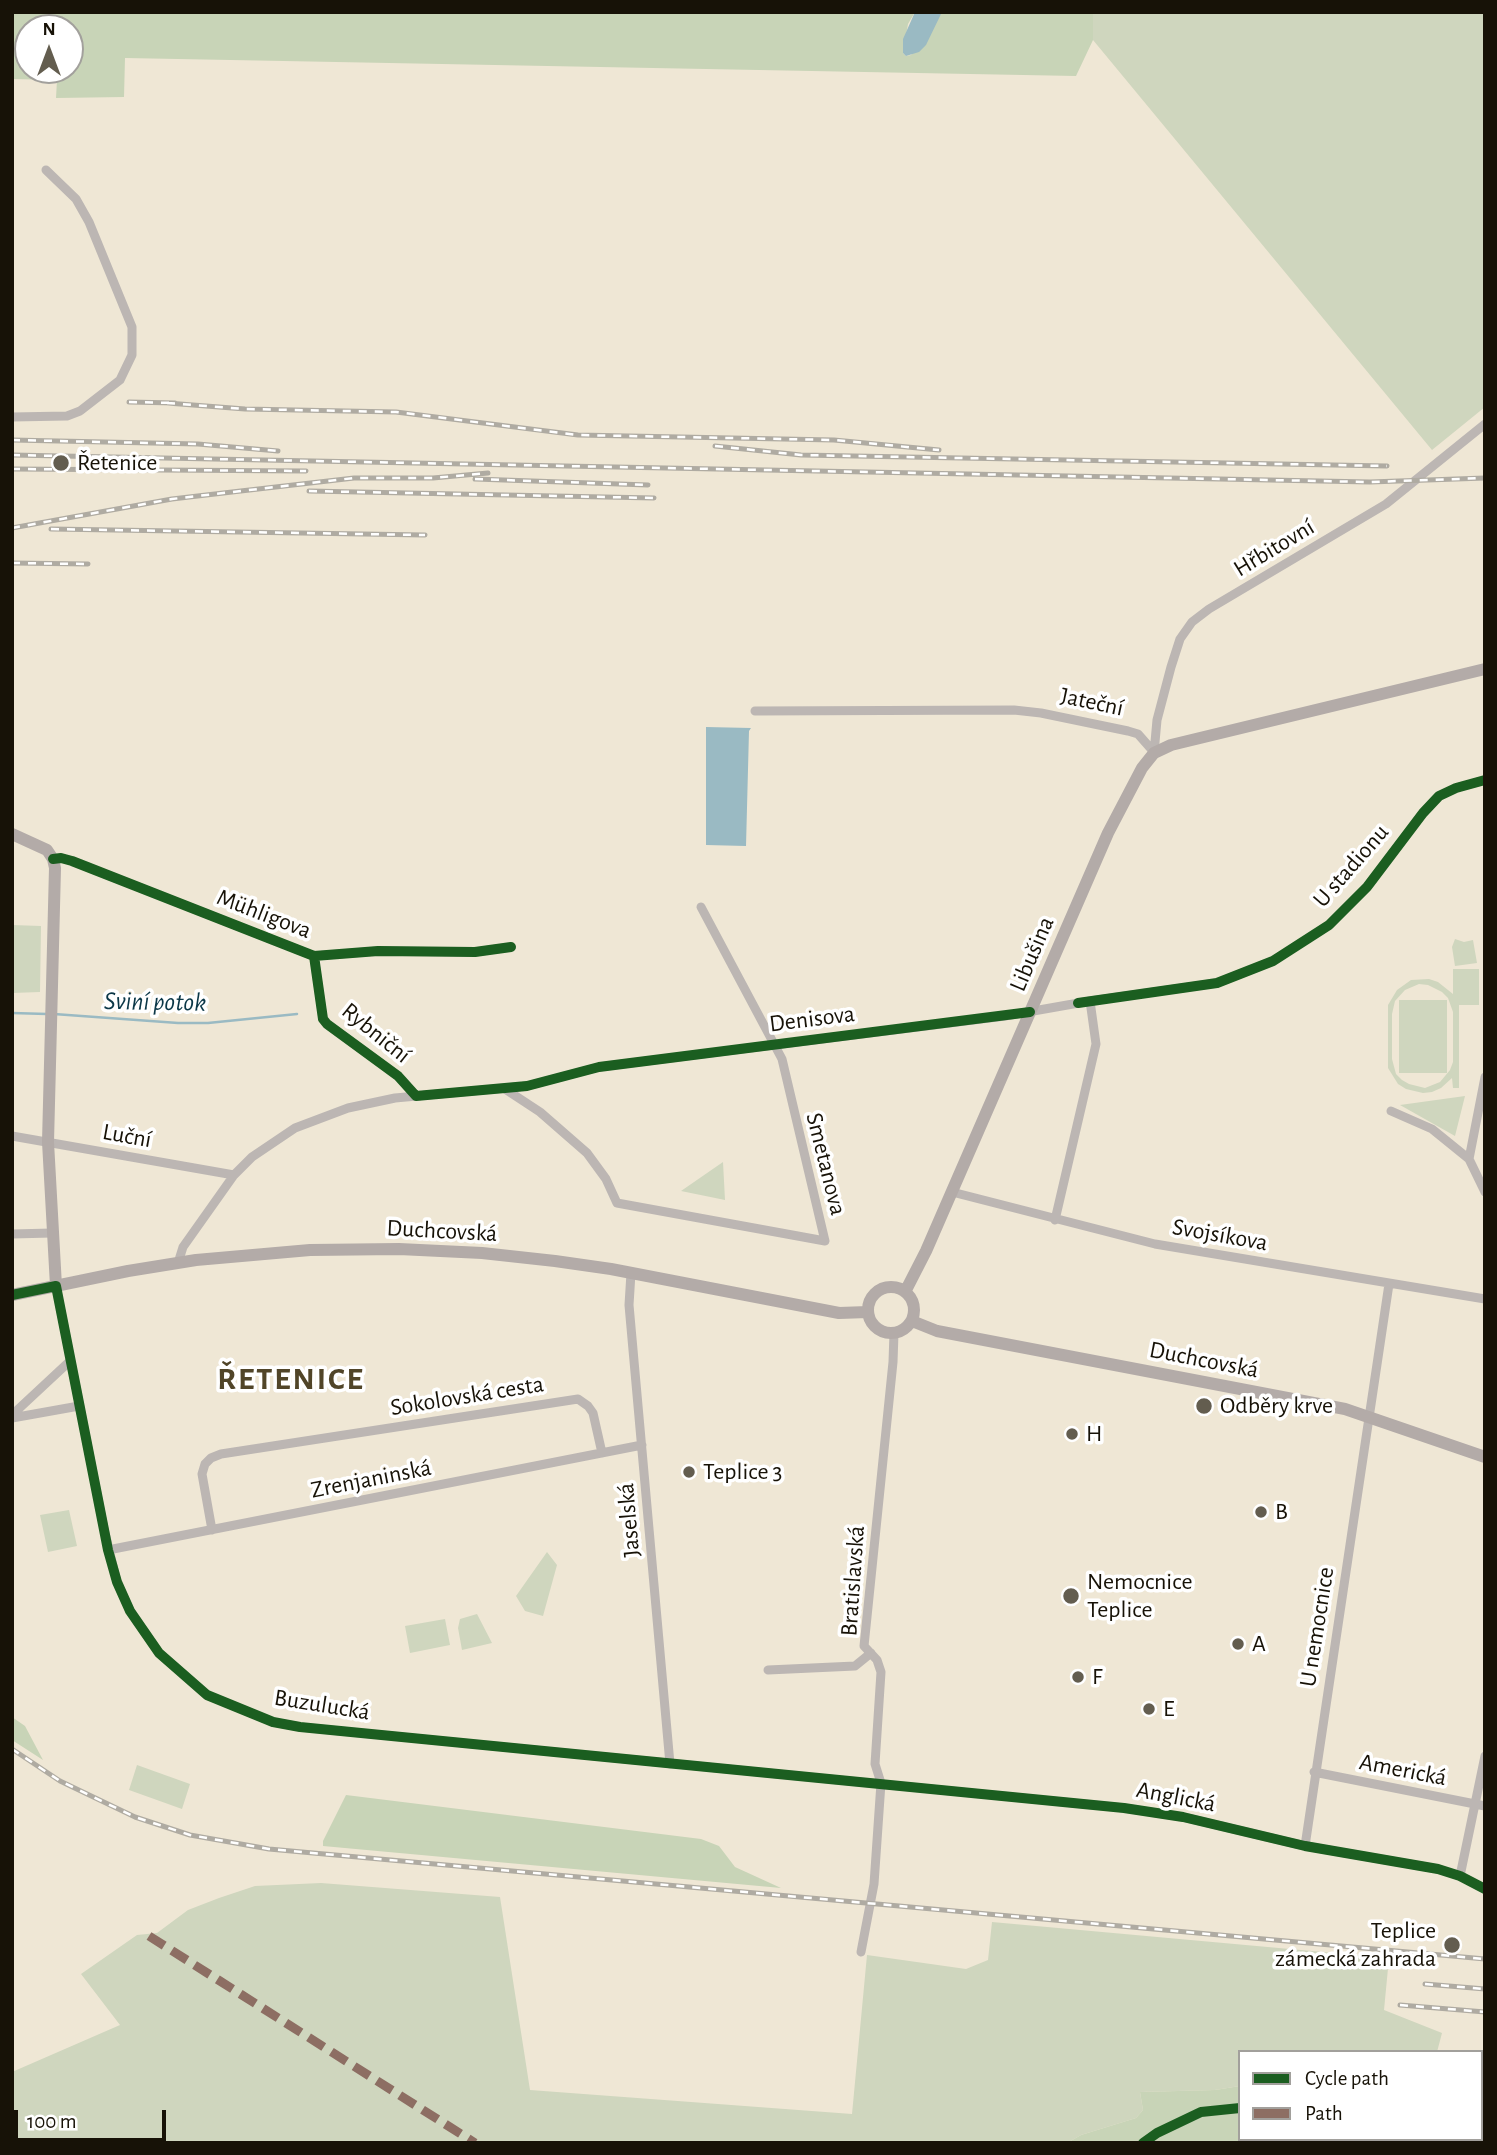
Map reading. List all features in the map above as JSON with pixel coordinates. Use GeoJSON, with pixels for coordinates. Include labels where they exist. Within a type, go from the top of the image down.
{"type":"FeatureCollection","features":[{"type":"Feature","properties":{"kind":"main road"},"geometry":{"type":"LineString","coordinates":[[1154,753],[1171,745],[1485,670]]}},
{"type":"Feature","properties":{"kind":"main road","name":"Libušina"},"geometry":{"type":"LineString","coordinates":[[905,1292],[917,1272],[1108,833],[1142,768],[1154,753]]}},
{"type":"Feature","properties":{"kind":"main road"},"geometry":{"type":"LineString","coordinates":[[12,834],[47,850],[53,859],[56,881],[48,1142],[56,1286]]}},
{"type":"Feature","properties":{"kind":"main road","name":"Duchcovská"},"geometry":{"type":"LineString","coordinates":[[12,1295],[178,1263],[275,1253],[399,1249],[520,1257],[631,1273],[839,1313],[868,1312]]}},
{"type":"Feature","properties":{"kind":"main road"},"geometry":{"type":"LineString","coordinates":[[895,1288],[905,1292],[914,1307],[912,1321],[901,1331],[894,1333],[880,1330],[873,1325],[868,1312],[870,1302],[879,1291],[895,1288]]}},
{"type":"Feature","properties":{"kind":"main road","name":"Duchcovská"},"geometry":{"type":"LineString","coordinates":[[912,1321],[937,1331],[1369,1415],[1485,1457]]}},
{"type":"Feature","properties":{"kind":"street"},"geometry":{"type":"LineString","coordinates":[[12,417],[67,416],[80,411],[120,380],[130,363],[133,335],[129,319],[89,222],[76,199],[46,170]]}},
{"type":"Feature","properties":{"kind":"street","name":"Hřbitovní"},"geometry":{"type":"LineString","coordinates":[[1154,753],[1157,720],[1171,667],[1180,639],[1192,622],[1209,609],[1386,504],[1485,424]]}},
{"type":"Feature","properties":{"kind":"street","name":"Jateční"},"geometry":{"type":"LineString","coordinates":[[755,711],[1014,710],[1041,713],[1138,734],[1154,753]]}},
{"type":"Feature","properties":{"kind":"street","name":"U stadionu"},"geometry":{"type":"LineString","coordinates":[[1030,1012],[1217,983],[1273,961],[1329,925],[1363,891],[1439,796],[1485,780]]}},
{"type":"Feature","properties":{"kind":"street","name":"Mühligova"},"geometry":{"type":"LineString","coordinates":[[53,859],[72,861],[314,956],[379,951],[475,952],[511,947]]}},
{"type":"Feature","properties":{"kind":"street","name":"Smetanova"},"geometry":{"type":"LineString","coordinates":[[505,1089],[540,1112],[587,1153],[606,1179],[617,1203],[825,1241],[782,1059],[701,907]]}},
{"type":"Feature","properties":{"kind":"street","name":"Rybniční"},"geometry":{"type":"LineString","coordinates":[[314,956],[321,1014],[327,1024],[398,1076],[416,1096]]}},
{"type":"Feature","properties":{"kind":"street"},"geometry":{"type":"LineString","coordinates":[[1055,1220],[1096,1044],[1090,1001]]}},
{"type":"Feature","properties":{"kind":"street","name":"Denisova"},"geometry":{"type":"LineString","coordinates":[[178,1263],[183,1247],[234,1175],[253,1157],[295,1128],[348,1108],[416,1096],[527,1086],[599,1067],[1030,1012]]}},
{"type":"Feature","properties":{"kind":"street"},"geometry":{"type":"LineString","coordinates":[[1469,1159],[1485,1077]]}},
{"type":"Feature","properties":{"kind":"street"},"geometry":{"type":"LineString","coordinates":[[1391,1111],[1432,1129],[1469,1159],[1485,1192]]}},
{"type":"Feature","properties":{"kind":"street","name":"Luční"},"geometry":{"type":"LineString","coordinates":[[12,1136],[234,1175]]}},
{"type":"Feature","properties":{"kind":"street","name":"Svojsíkova"},"geometry":{"type":"LineString","coordinates":[[952,1192],[1156,1244],[1485,1299]]}},
{"type":"Feature","properties":{"kind":"street"},"geometry":{"type":"LineString","coordinates":[[12,1234],[52,1233]]}},
{"type":"Feature","properties":{"kind":"street","name":"Jaselská"},"geometry":{"type":"LineString","coordinates":[[631,1273],[629,1305],[670,1764]]}},
{"type":"Feature","properties":{"kind":"street","name":"U nemocnice"},"geometry":{"type":"LineString","coordinates":[[1305,1846],[1389,1283]]}},
{"type":"Feature","properties":{"kind":"street","name":"Buzulucká"},"geometry":{"type":"LineString","coordinates":[[56,1286],[108,1550],[117,1582],[130,1611],[159,1653],[207,1695],[273,1722],[300,1727],[881,1783]]}},
{"type":"Feature","properties":{"kind":"street","name":"Bratislavská"},"geometry":{"type":"LineString","coordinates":[[861,1952],[874,1884],[881,1783],[874,1765],[881,1672],[877,1660],[864,1646],[894,1333]]}},
{"type":"Feature","properties":{"kind":"street"},"geometry":{"type":"LineString","coordinates":[[12,1417],[70,1361]]}},
{"type":"Feature","properties":{"kind":"street","name":"Sokolovská cesta"},"geometry":{"type":"LineString","coordinates":[[212,1530],[202,1474],[205,1464],[220,1454],[578,1399],[593,1413],[601,1453]]}},
{"type":"Feature","properties":{"kind":"street"},"geometry":{"type":"LineString","coordinates":[[12,1417],[79,1406]]}},
{"type":"Feature","properties":{"kind":"street","name":"Zrenjaninská"},"geometry":{"type":"LineString","coordinates":[[108,1550],[642,1445]]}},
{"type":"Feature","properties":{"kind":"street"},"geometry":{"type":"LineString","coordinates":[[768,1670],[855,1666],[870,1653]]}},
{"type":"Feature","properties":{"kind":"street"},"geometry":{"type":"LineString","coordinates":[[1460,1876],[1481,1805],[1485,1756]]}},
{"type":"Feature","properties":{"kind":"street","name":"Americká"},"geometry":{"type":"LineString","coordinates":[[1314,1772],[1481,1805]]}},
{"type":"Feature","properties":{"kind":"street","name":"Anglická"},"geometry":{"type":"LineString","coordinates":[[881,1783],[1124,1808],[1182,1817],[1305,1846],[1438,1869],[1485,1888]]}},
{"type":"Feature","properties":{"kind":"green space"},"geometry":{"type":"Polygon","coordinates":[[[12,12],[915,12],[908,24],[903,53],[906,56],[911,55],[942,12],[1093,12],[1093,40],[1076,76],[125,58],[124,97],[56,98],[57,84],[84,84],[84,14],[14,14],[14,79],[12,12]]]}},
{"type":"Feature","properties":{"kind":"green space"},"geometry":{"type":"Polygon","coordinates":[[[1093,12],[1484,12],[1485,407],[1432,450],[1093,40],[1093,12]]]}},
{"type":"Feature","properties":{"kind":"green space"},"geometry":{"type":"Polygon","coordinates":[[[12,925],[41,926],[40,992],[12,993],[12,925]]]}},
{"type":"Feature","properties":{"kind":"green space"},"geometry":{"type":"Polygon","coordinates":[[[1455,939],[1464,942],[1473,940],[1477,963],[1455,966],[1452,947],[1455,939]]]}},
{"type":"Feature","properties":{"kind":"green space"},"geometry":{"type":"Polygon","coordinates":[[[1453,969],[1479,969],[1479,1005],[1459,1005],[1459,1088],[1453,1088],[1452,1078],[1432,1092],[1406,1089],[1398,1084],[1388,1068],[1388,1005],[1397,990],[1411,980],[1429,979],[1438,982],[1453,994],[1453,969]],[[1419,984],[1405,990],[1395,1001],[1392,1014],[1392,1059],[1396,1074],[1409,1084],[1425,1088],[1440,1082],[1453,1062],[1453,1012],[1448,998],[1428,985],[1419,984]]]}},
{"type":"Feature","properties":{"kind":"green space"},"geometry":{"type":"Polygon","coordinates":[[[1399,1000],[1447,1000],[1447,1073],[1399,1073],[1399,1000]]]}},
{"type":"Feature","properties":{"kind":"green space"},"geometry":{"type":"Polygon","coordinates":[[[1465,1096],[1455,1136],[1400,1105],[1465,1096]]]}},
{"type":"Feature","properties":{"kind":"green space"},"geometry":{"type":"Polygon","coordinates":[[[723,1162],[725,1200],[681,1191],[723,1162]]]}},
{"type":"Feature","properties":{"kind":"green space"},"geometry":{"type":"Polygon","coordinates":[[[69,1510],[77,1546],[48,1552],[40,1515],[69,1510]]]}},
{"type":"Feature","properties":{"kind":"green space"},"geometry":{"type":"Polygon","coordinates":[[[547,1552],[557,1565],[543,1616],[525,1611],[516,1596],[547,1552]]]}},
{"type":"Feature","properties":{"kind":"green space"},"geometry":{"type":"Polygon","coordinates":[[[477,1614],[492,1643],[462,1650],[458,1628],[460,1619],[477,1614]]]}},
{"type":"Feature","properties":{"kind":"green space"},"geometry":{"type":"Polygon","coordinates":[[[445,1619],[450,1645],[410,1653],[405,1626],[445,1619]]]}},
{"type":"Feature","properties":{"kind":"green space"},"geometry":{"type":"Polygon","coordinates":[[[12,1717],[25,1726],[43,1760],[12,1740],[12,1717]]]}},
{"type":"Feature","properties":{"kind":"green space"},"geometry":{"type":"Polygon","coordinates":[[[137,1765],[190,1784],[182,1809],[129,1790],[137,1765]]]}},
{"type":"Feature","properties":{"kind":"green space"},"geometry":{"type":"Polygon","coordinates":[[[346,1795],[701,1839],[719,1846],[735,1867],[781,1888],[323,1846],[346,1795]]]}},
{"type":"Feature","properties":{"kind":"green space"},"geometry":{"type":"Polygon","coordinates":[[[321,1883],[500,1897],[530,2090],[852,2114],[867,1955],[966,1969],[988,1960],[992,1922],[1389,1958],[1384,2010],[1442,2033],[1438,2050],[1238,2050],[1238,2086],[1215,2090],[1140,2092],[1143,2110],[1136,2118],[1081,2135],[1067,2143],[12,2143],[12,2072],[120,2025],[81,1974],[137,1935],[157,1933],[188,1910],[255,1886],[321,1883]]]}},
{"type":"Feature","properties":{"kind":"green space"},"geometry":{"type":"Polygon","coordinates":[[[1238,2086],[1238,2141],[1481,2143],[1067,2143],[1081,2135],[1136,2118],[1143,2110],[1140,2092],[1215,2090],[1238,2086]]]}},
{"type":"Feature","properties":{"kind":"water"},"geometry":{"type":"Polygon","coordinates":[[[915,12],[942,12],[926,45],[919,52],[906,56],[903,53],[903,39],[915,12]]]}},
{"type":"Feature","properties":{"kind":"water"},"geometry":{"type":"Polygon","coordinates":[[[706,727],[751,728],[746,846],[706,845],[706,727]]]}},
{"type":"Feature","properties":{"kind":"waterway","name":"Sviní potok"},"geometry":{"type":"LineString","coordinates":[[12,1013],[47,1014]]}},
{"type":"Feature","properties":{"kind":"waterway","name":"Sviní potok"},"geometry":{"type":"LineString","coordinates":[[54,1014],[178,1023],[208,1023],[297,1014]]}},
{"type":"Feature","properties":{"kind":"railway"},"geometry":{"type":"LineString","coordinates":[[129,402],[175,403]]}},
{"type":"Feature","properties":{"kind":"railway"},"geometry":{"type":"LineString","coordinates":[[167,403],[245,409],[396,412],[578,435],[834,440],[939,450]]}},
{"type":"Feature","properties":{"kind":"railway"},"geometry":{"type":"LineString","coordinates":[[12,440],[198,444],[278,451]]}},
{"type":"Feature","properties":{"kind":"railway"},"geometry":{"type":"LineString","coordinates":[[715,446],[801,455],[1387,466]]}},
{"type":"Feature","properties":{"kind":"railway"},"geometry":{"type":"LineString","coordinates":[[12,455],[1370,482],[1485,478]]}},
{"type":"Feature","properties":{"kind":"railway"},"geometry":{"type":"LineString","coordinates":[[12,469],[306,471]]}},
{"type":"Feature","properties":{"kind":"railway"},"geometry":{"type":"LineString","coordinates":[[12,528],[172,499],[232,492],[354,478],[433,478],[488,473]]}},
{"type":"Feature","properties":{"kind":"railway"},"geometry":{"type":"LineString","coordinates":[[475,479],[648,485]]}},
{"type":"Feature","properties":{"kind":"railway"},"geometry":{"type":"LineString","coordinates":[[309,491],[654,498]]}},
{"type":"Feature","properties":{"kind":"railway"},"geometry":{"type":"LineString","coordinates":[[51,529],[425,535]]}},
{"type":"Feature","properties":{"kind":"railway"},"geometry":{"type":"LineString","coordinates":[[12,563],[88,564]]}},
{"type":"Feature","properties":{"kind":"railway"},"geometry":{"type":"LineString","coordinates":[[12,1749],[60,1781],[135,1817],[190,1835],[269,1849],[1485,1959]]}},
{"type":"Feature","properties":{"kind":"railway"},"geometry":{"type":"LineString","coordinates":[[1425,1984],[1485,1989]]}},
{"type":"Feature","properties":{"kind":"railway"},"geometry":{"type":"LineString","coordinates":[[1400,2005],[1485,2012]]}},
{"type":"Feature","properties":{"kind":"marked path"},"geometry":{"type":"LineString","coordinates":[[149,1936],[475,2143]]}},
{"type":"Feature","properties":{"kind":"cycle path"},"geometry":{"type":"LineString","coordinates":[[1078,1003],[1217,983],[1273,961],[1329,925],[1367,887],[1439,796],[1485,780]]}},
{"type":"Feature","properties":{"kind":"cycle path"},"geometry":{"type":"LineString","coordinates":[[53,859],[72,861],[314,956],[378,951],[475,952],[511,947]]}},
{"type":"Feature","properties":{"kind":"cycle path"},"geometry":{"type":"LineString","coordinates":[[314,956],[323,1019],[398,1076],[416,1096],[527,1086],[599,1067],[1030,1012]]}},
{"type":"Feature","properties":{"kind":"cycle path"},"geometry":{"type":"LineString","coordinates":[[12,1295],[56,1286],[108,1550],[117,1582],[130,1611],[159,1653],[207,1695],[273,1722],[300,1727],[1124,1808],[1183,1817],[1305,1846],[1438,1869],[1460,1876],[1485,1889]]}},
{"type":"Feature","properties":{"kind":"cycle path"},"geometry":{"type":"LineString","coordinates":[[1143,2143],[1157,2133],[1201,2112],[1238,2108]]}},
{"type":"Feature","properties":{"kind":"place","name":"Řetenice"},"geometry":{"type":"Point","coordinates":[61,463]}},
{"type":"Feature","properties":{"kind":"place","name":"Odběry krve"},"geometry":{"type":"Point","coordinates":[1204,1406]}},
{"type":"Feature","properties":{"kind":"place","name":"H"},"geometry":{"type":"Point","coordinates":[1072,1434]}},
{"type":"Feature","properties":{"kind":"place","name":"Teplice 3"},"geometry":{"type":"Point","coordinates":[689,1472]}},
{"type":"Feature","properties":{"kind":"place","name":"B"},"geometry":{"type":"Point","coordinates":[1261,1512]}},
{"type":"Feature","properties":{"kind":"place","name":"Nemocnice Teplice"},"geometry":{"type":"Point","coordinates":[1071,1596]}},
{"type":"Feature","properties":{"kind":"place","name":"A"},"geometry":{"type":"Point","coordinates":[1238,1644]}},
{"type":"Feature","properties":{"kind":"place","name":"F"},"geometry":{"type":"Point","coordinates":[1078,1677]}},
{"type":"Feature","properties":{"kind":"place","name":"E"},"geometry":{"type":"Point","coordinates":[1149,1709]}},
{"type":"Feature","properties":{"kind":"place","name":"Teplice zámecká zahrada"},"geometry":{"type":"Point","coordinates":[1452,1945]}},
{"type":"Feature","properties":{"kind":"district","name":"ŘETENICE"},"geometry":{"type":"Point","coordinates":[291,1379]}}]}
